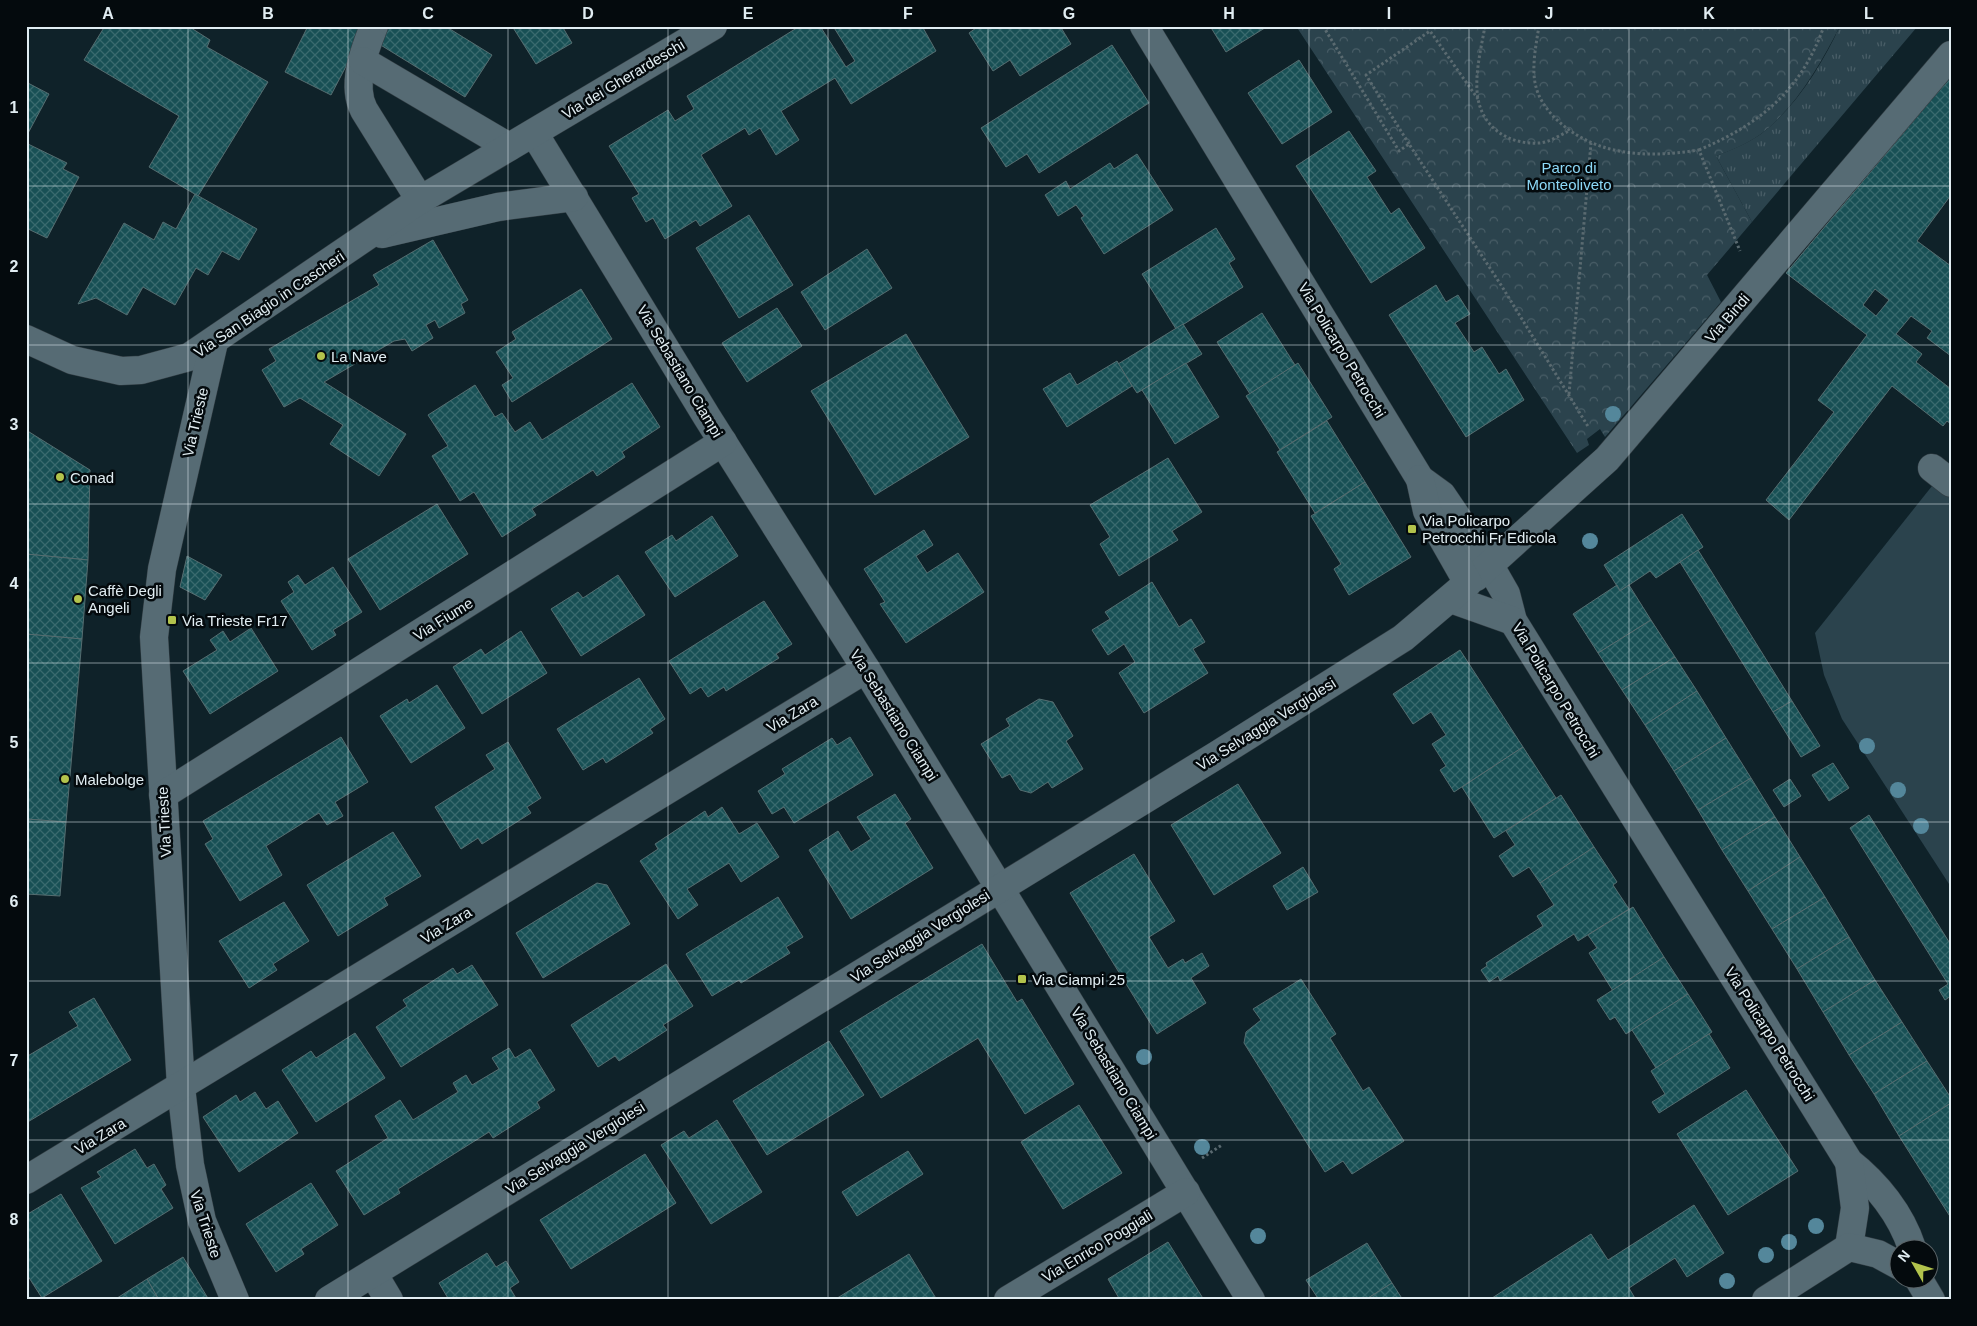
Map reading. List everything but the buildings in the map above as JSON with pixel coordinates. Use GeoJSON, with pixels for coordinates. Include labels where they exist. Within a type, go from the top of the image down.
{"type":"FeatureCollection","features":[{"type":"Feature","properties":{"kind":"street"},"geometry":{"type":"LineString","coordinates":[[374,26],[363,61],[358,91],[360,102],[420,200]]}},
{"type":"Feature","properties":{"kind":"street","name":"Via dei Gherardeschi"},"geometry":{"type":"LineString","coordinates":[[534,132],[713,26]]}},
{"type":"Feature","properties":{"kind":"street","name":"Via Policarpo Petrocchi"},"geometry":{"type":"LineString","coordinates":[[1144,26],[1420,479],[1442,495],[1490,566],[1506,594],[1512,621],[1850,1162],[1866,1175],[1882,1193],[1908,1238]]}},
{"type":"Feature","properties":{"kind":"street","name":"Via Bindi"},"geometry":{"type":"LineString","coordinates":[[1490,566],[1607,459],[1951,56]]}},
{"type":"Feature","properties":{"kind":"street"},"geometry":{"type":"LineString","coordinates":[[363,61],[509,147]]}},
{"type":"Feature","properties":{"kind":"street","name":"Via San Biagio in Cascheri"},"geometry":{"type":"LineString","coordinates":[[26,339],[72,360],[121,371],[163,366],[189,357],[214,342],[420,200],[534,132]]}},
{"type":"Feature","properties":{"kind":"street","name":"Via Sebastiano Ciampi"},"geometry":{"type":"LineString","coordinates":[[534,132],[723,442],[866,669],[1252,1300]]}},
{"type":"Feature","properties":{"kind":"street"},"geometry":{"type":"LineString","coordinates":[[367,238],[469,213],[574,197]]}},
{"type":"Feature","properties":{"kind":"street","name":"Via Trieste"},"geometry":{"type":"LineString","coordinates":[[214,342],[162,569],[154,637],[181,1087],[190,1164],[200,1213],[212,1249],[235,1300]]}},
{"type":"Feature","properties":{"kind":"street","name":"Via Fiume"},"geometry":{"type":"LineString","coordinates":[[163,795],[723,442]]}},
{"type":"Feature","properties":{"kind":"street"},"geometry":{"type":"LineString","coordinates":[[1420,479],[1427,511],[1459,591],[1512,621]]}},
{"type":"Feature","properties":{"kind":"street","name":"Via Selvaggia Vergiolesi"},"geometry":{"type":"LineString","coordinates":[[329,1300],[1217,755],[1403,638],[1490,566]]}},
{"type":"Feature","properties":{"kind":"street","name":"Via Zara"},"geometry":{"type":"LineString","coordinates":[[26,1180],[866,669]]}},
{"type":"Feature","properties":{"kind":"street"},"geometry":{"type":"LineString","coordinates":[[1849,1247],[1856,1208],[1850,1162]]}},
{"type":"Feature","properties":{"kind":"street","name":"Via Enrico Poggiali"},"geometry":{"type":"LineString","coordinates":[[1008,1300],[1186,1192]]}},
{"type":"Feature","properties":{"kind":"street"},"geometry":{"type":"LineString","coordinates":[[1766,1300],[1849,1247],[1878,1254],[1890,1261]]}},
{"type":"Feature","properties":{"kind":"street"},"geometry":{"type":"LineString","coordinates":[[373,1273],[389,1300]]}},
{"type":"Feature","properties":{"kind":"street"},"geometry":{"type":"LineString","coordinates":[[1924,1288],[1931,1300]]}},
{"type":"Feature","properties":{"kind":"path"},"geometry":{"type":"LineString","coordinates":[[1323,26],[1400,151],[1409,144]]}},
{"type":"Feature","properties":{"kind":"path"},"geometry":{"type":"LineString","coordinates":[[1478,99],[1478,73],[1485,26]]}},
{"type":"Feature","properties":{"kind":"path"},"geometry":{"type":"LineString","coordinates":[[1539,26],[1536,42],[1535,85],[1540,98],[1569,131],[1591,143],[1627,153],[1651,155],[1699,150],[1729,137],[1756,121],[1781,99],[1801,72],[1824,26]]}},
{"type":"Feature","properties":{"kind":"path"},"geometry":{"type":"LineString","coordinates":[[1569,131],[1542,143],[1515,142],[1499,134],[1485,118],[1478,99],[1430,31],[1366,75],[1569,394],[1607,459]]}},
{"type":"Feature","properties":{"kind":"path"},"geometry":{"type":"LineString","coordinates":[[1569,394],[1591,143]]}},
{"type":"Feature","properties":{"kind":"path"},"geometry":{"type":"LineString","coordinates":[[1699,150],[1754,287]]}},
{"type":"Feature","properties":{"kind":"green space","name":"Parco di Monteoliveto"},"geometry":{"type":"Polygon","coordinates":[[[1296,26],[1840,26],[1806,84],[1774,123],[1756,138],[1716,156],[1752,222],[1707,275],[1721,302],[1605,437],[1600,429],[1587,439],[1589,445],[1577,453],[1296,26]]]}},
{"type":"Feature","properties":{"kind":"green space"},"geometry":{"type":"Polygon","coordinates":[[[1840,26],[1917,27],[1752,222],[1716,156],[1756,138],[1785,112],[1825,56],[1840,26]]]}},
{"type":"Feature","properties":{"kind":"green space"},"geometry":{"type":"Polygon","coordinates":[[[1936,481],[1951,493],[1951,887],[1842,719],[1824,675],[1815,633],[1936,481]]]}},
{"type":"Feature","properties":{"kind":"place","name":"La Nave"},"geometry":{"type":"Point","coordinates":[321,356]}},
{"type":"Feature","properties":{"kind":"place","name":"Conad"},"geometry":{"type":"Point","coordinates":[60,477]}},
{"type":"Feature","properties":{"kind":"place","name":"Via Policarpo Petrocchi Fr Edicola"},"geometry":{"type":"Point","coordinates":[1412,529]}},
{"type":"Feature","properties":{"kind":"place","name":"Caffè Degli Angeli"},"geometry":{"type":"Point","coordinates":[78,599]}},
{"type":"Feature","properties":{"kind":"place","name":"Via Trieste Fr17"},"geometry":{"type":"Point","coordinates":[172,620]}},
{"type":"Feature","properties":{"kind":"place","name":"Malebolge"},"geometry":{"type":"Point","coordinates":[65,779]}},
{"type":"Feature","properties":{"kind":"place","name":"Via Ciampi 25"},"geometry":{"type":"Point","coordinates":[1022,979]}}]}
